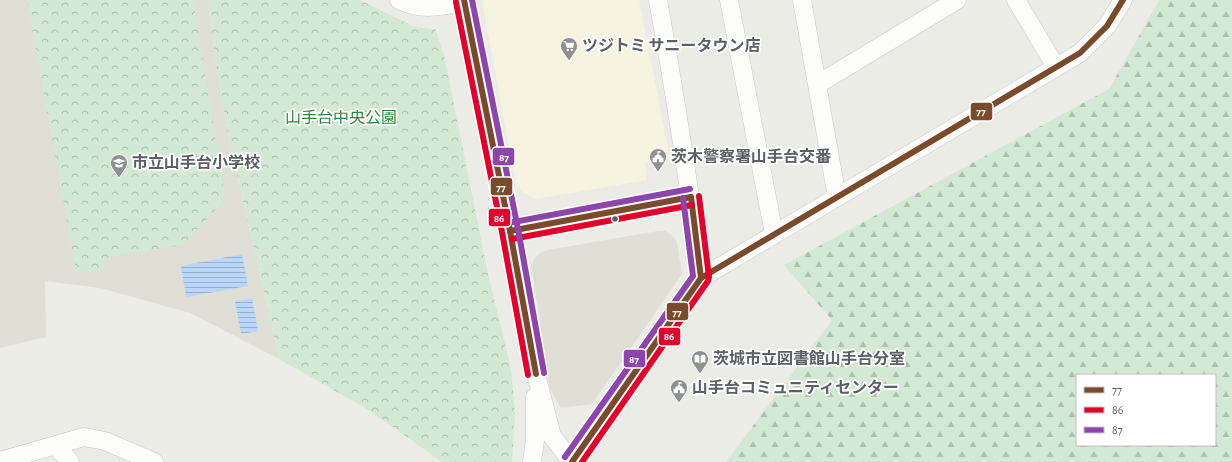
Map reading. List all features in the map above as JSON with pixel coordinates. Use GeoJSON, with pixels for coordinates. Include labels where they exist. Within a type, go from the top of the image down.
{"type":"FeatureCollection","features":[{"type":"Feature","properties":{"kind":"street"},"geometry":{"type":"LineString","coordinates":[[399,0],[419,8],[445,6],[464,0],[510,231],[536,374],[552,436],[572,462],[701,278],[1080,53],[1108,26],[1123,0]]}},
{"type":"Feature","properties":{"kind":"street"},"geometry":{"type":"LineString","coordinates":[[658,0],[676,100],[691,197],[701,278]]}},
{"type":"Feature","properties":{"kind":"street"},"geometry":{"type":"LineString","coordinates":[[729,0],[774,234]]}},
{"type":"Feature","properties":{"kind":"street"},"geometry":{"type":"LineString","coordinates":[[802,0],[837,197]]}},
{"type":"Feature","properties":{"kind":"street"},"geometry":{"type":"LineString","coordinates":[[818,84],[957,0]]}},
{"type":"Feature","properties":{"kind":"street"},"geometry":{"type":"LineString","coordinates":[[1016,0],[1056,67]]}},
{"type":"Feature","properties":{"kind":"street"},"geometry":{"type":"LineString","coordinates":[[510,231],[691,197]]}},
{"type":"Feature","properties":{"kind":"street"},"geometry":{"type":"LineString","coordinates":[[532,462],[535,440],[536,374]]}},
{"type":"Feature","properties":{"kind":"street"},"geometry":{"type":"LineString","coordinates":[[0,461],[84,437],[105,441],[154,462]]}},
{"type":"Feature","properties":{"kind":"street"},"geometry":{"type":"LineString","coordinates":[[56,446],[70,462]]}},
{"type":"Feature","properties":{"kind":"shaded area","name":"市立山手台小学校"},"geometry":{"type":"Polygon","coordinates":[[[0,0],[208,0],[214,50],[228,135],[279,359],[190,313],[100,288],[45,281],[46,337],[0,348],[0,0]]]}},
{"type":"Feature","properties":{"kind":"shaded area"},"geometry":{"type":"Polygon","coordinates":[[[482,0],[639,0],[670,159],[645,162],[647,180],[536,199],[521,191],[515,180],[482,0]]]}},
{"type":"Feature","properties":{"kind":"shaded area"},"geometry":{"type":"Polygon","coordinates":[[[665,231],[672,235],[677,242],[682,274],[592,404],[561,408],[550,389],[531,265],[534,259],[540,253],[547,250],[665,231]]]}},
{"type":"Feature","properties":{"kind":"green space"},"geometry":{"type":"Polygon","coordinates":[[[27,0],[193,0],[225,199],[183,245],[105,258],[103,271],[76,271],[27,0]]]}},
{"type":"Feature","properties":{"kind":"green space","name":"山手台中央公園"},"geometry":{"type":"Polygon","coordinates":[[[208,0],[360,0],[415,27],[435,29],[444,55],[488,274],[511,368],[515,412],[512,462],[442,462],[370,411],[279,359],[228,135],[214,50],[208,0]]]}},
{"type":"Feature","properties":{"kind":"green space"},"geometry":{"type":"Polygon","coordinates":[[[1159,0],[1232,0],[1232,462],[726,462],[832,320],[784,265],[1109,89],[1159,0]]]}},
{"type":"Feature","properties":{"kind":"water"},"geometry":{"type":"Polygon","coordinates":[[[242,254],[248,286],[186,297],[181,266],[242,254]]]}},
{"type":"Feature","properties":{"kind":"water"},"geometry":{"type":"Polygon","coordinates":[[[252,298],[258,331],[241,334],[235,301],[252,298]]]}},
{"type":"Feature","properties":{"kind":"transit line","name":"77"},"geometry":{"type":"LineString","coordinates":[[464,0],[510,231],[536,374]]}},
{"type":"Feature","properties":{"kind":"transit line","name":"87"},"geometry":{"type":"LineString","coordinates":[[472,0],[518,229],[544,373]]}},
{"type":"Feature","properties":{"kind":"transit line","name":"77"},"geometry":{"type":"LineString","coordinates":[[572,462],[701,278],[1080,53],[1107,26],[1123,0]]}},
{"type":"Feature","properties":{"kind":"transit line","name":"86"},"geometry":{"type":"LineString","coordinates":[[456,2],[502,232],[528,375]]}},
{"type":"Feature","properties":{"kind":"transit line","name":"87"},"geometry":{"type":"LineString","coordinates":[[508,223],[690,189]]}},
{"type":"Feature","properties":{"kind":"transit line","name":"86"},"geometry":{"type":"LineString","coordinates":[[582,462],[708,281],[709,277],[699,196]]}},
{"type":"Feature","properties":{"kind":"transit line","name":"77"},"geometry":{"type":"LineString","coordinates":[[691,197],[701,278]]}},
{"type":"Feature","properties":{"kind":"transit line","name":"77"},"geometry":{"type":"LineString","coordinates":[[510,231],[691,197]]}},
{"type":"Feature","properties":{"kind":"transit line","name":"87"},"geometry":{"type":"LineString","coordinates":[[565,457],[693,276],[683,198]]}},
{"type":"Feature","properties":{"kind":"transit line","name":"86"},"geometry":{"type":"LineString","coordinates":[[512,239],[692,205]]}},
{"type":"Feature","properties":{"kind":"place","name":"ツジトミ サニータウン店"},"geometry":{"type":"Point","coordinates":[569,61]}},
{"type":"Feature","properties":{"kind":"place","name":"茨木警察署山手台交番"},"geometry":{"type":"Point","coordinates":[658,172]}},
{"type":"Feature","properties":{"kind":"place","name":"市立山手台小学校"},"geometry":{"type":"Point","coordinates":[119,178]}},
{"type":"Feature","properties":{"kind":"place","name":"茨城市立図書館山手台分室"},"geometry":{"type":"Point","coordinates":[700,374]}},
{"type":"Feature","properties":{"kind":"place","name":"山手台コミュニティセンター"},"geometry":{"type":"Point","coordinates":[679,403]}}]}
